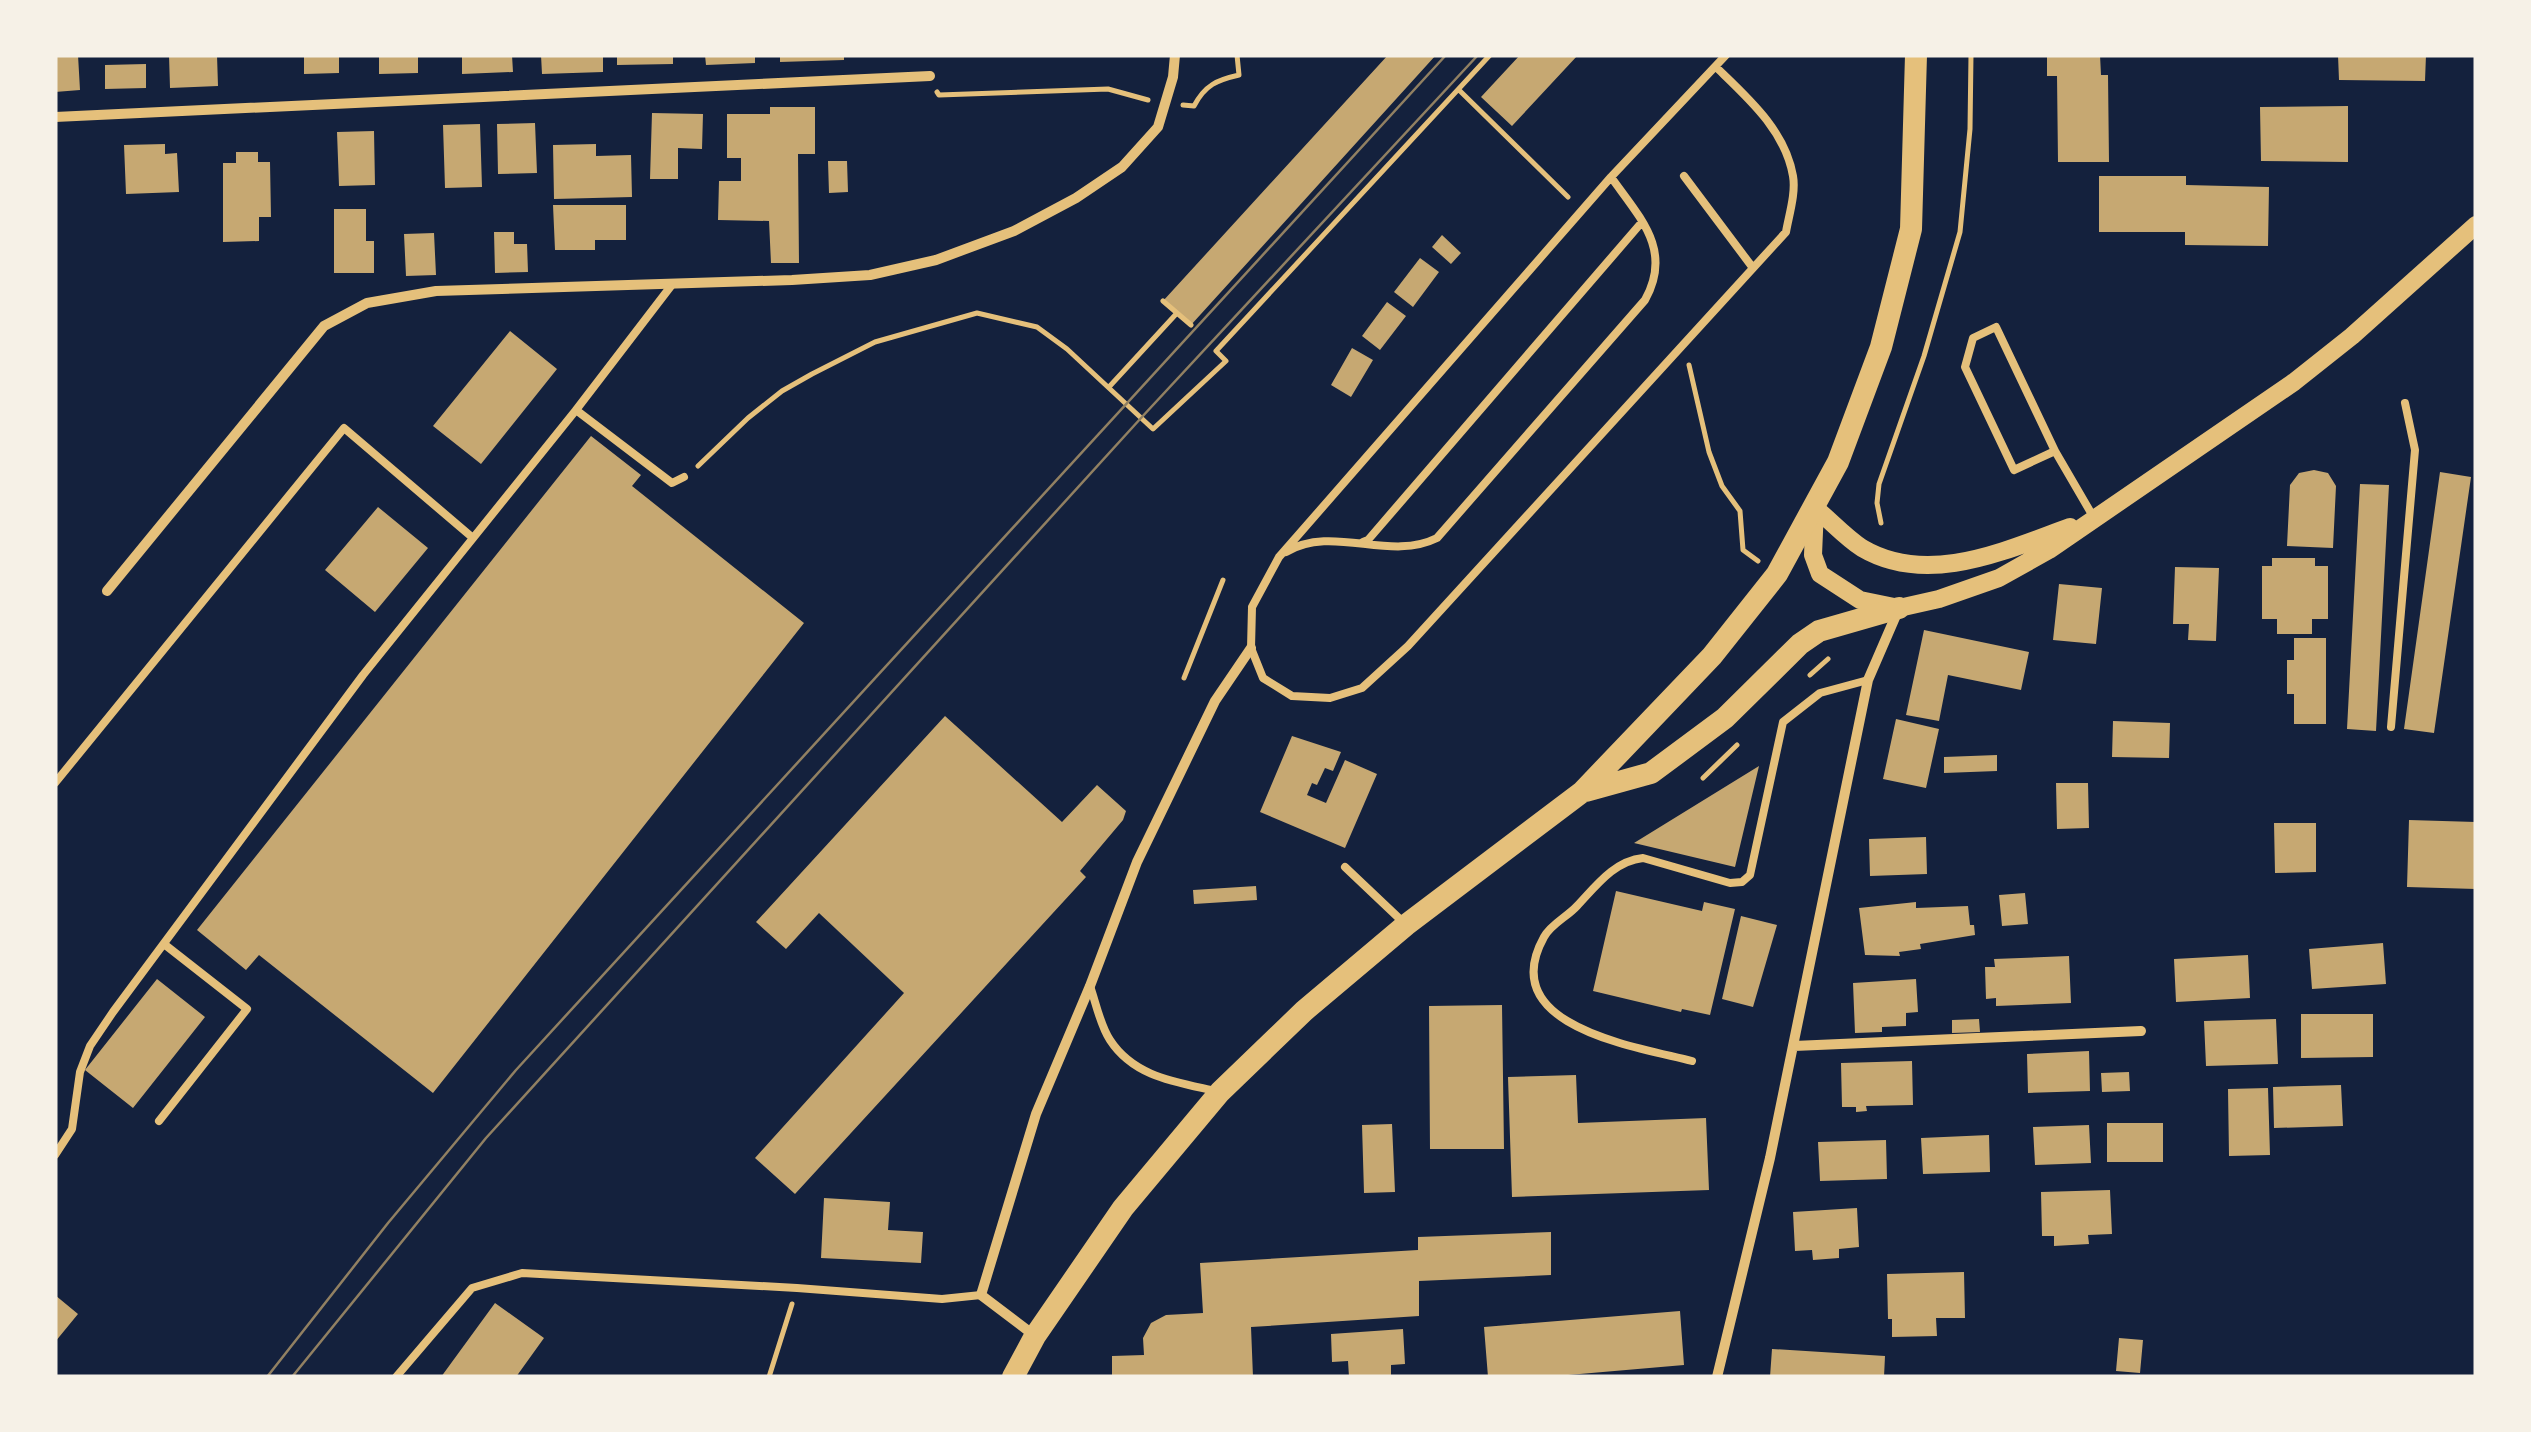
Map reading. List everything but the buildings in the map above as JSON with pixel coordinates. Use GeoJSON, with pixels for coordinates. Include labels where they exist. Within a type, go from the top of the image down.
{"type":"FeatureCollection","features":[{"type":"Feature","properties":{"kind":"main road"},"geometry":{"type":"LineString","coordinates":[[1013,1377],[1035,1336],[1123,1208],[1220,1092],[1304,1010],[1406,925],[1582,792],[1712,656],[1777,574],[1838,462],[1881,348],[1911,229],[1916,55]]}},
{"type":"Feature","properties":{"kind":"main road"},"geometry":{"type":"LineString","coordinates":[[1582,792],[1650,773],[1725,718],[1800,644],[1819,631],[1899,608]]}},
{"type":"Feature","properties":{"kind":"street"},"geometry":{"type":"LineString","coordinates":[[106,591],[324,326],[367,303],[436,291],[670,286],[870,275],[936,260],[1014,231],[1076,198],[1122,167],[1158,127],[1167,103],[1175,55]]}},
{"type":"Feature","properties":{"kind":"street"},"geometry":{"type":"LineString","coordinates":[[55,117],[930,76]]}},
{"type":"Feature","properties":{"kind":"street"},"geometry":{"type":"LineString","coordinates":[[1815,508],[1813,555],[1820,574],[1860,600],[1899,608],[1999,578],[2049,550],[2294,382],[2476,226]]}},
{"type":"Feature","properties":{"kind":"street"},"geometry":{"type":"LineString","coordinates":[[1815,508],[1862,548],[1902,563],[1933,566],[2011,548],[2094,518]]}},
{"type":"Feature","properties":{"kind":"street"},"geometry":{"type":"LineString","coordinates":[[1717,1377],[1794,1046],[1868,680],[1899,608]]}},
{"type":"Feature","properties":{"kind":"street"},"geometry":{"type":"LineString","coordinates":[[1035,1336],[981,1296],[1036,1114],[1137,862],[1215,701],[1251,648]]}},
{"type":"Feature","properties":{"kind":"street"},"geometry":{"type":"LineString","coordinates":[[1794,1046],[2141,1031]]}},
{"type":"Feature","properties":{"kind":"lane"},"geometry":{"type":"LineString","coordinates":[[1716,67],[1764,112],[1794,178],[1786,232],[1408,646],[1362,688],[1330,698],[1292,696],[1262,678],[1251,648],[1252,607],[1279,557],[1611,177],[1726,55]]}},
{"type":"Feature","properties":{"kind":"lane"},"geometry":{"type":"LineString","coordinates":[[1684,176],[1753,268]]}},
{"type":"Feature","properties":{"kind":"lane"},"geometry":{"type":"LineString","coordinates":[[1279,557],[1308,542],[1411,547],[1444,533],[1646,300],[1655,283],[1658,259],[1642,222],[1611,177]]}},
{"type":"Feature","properties":{"kind":"lane"},"geometry":{"type":"LineString","coordinates":[[1354,542],[1368,540],[1642,222]]}},
{"type":"Feature","properties":{"kind":"lane"},"geometry":{"type":"LineString","coordinates":[[55,1155],[72,1129],[80,1072],[90,1046],[362,675],[576,410],[670,286]]}},
{"type":"Feature","properties":{"kind":"lane"},"geometry":{"type":"LineString","coordinates":[[2055,451],[2014,470],[1965,367],[1973,338],[1996,327],[2055,451],[2094,518]]}},
{"type":"Feature","properties":{"kind":"lane"},"geometry":{"type":"LineString","coordinates":[[2391,727],[2415,450],[2405,403]]}},
{"type":"Feature","properties":{"kind":"lane"},"geometry":{"type":"LineString","coordinates":[[576,410],[672,483],[684,477]]}},
{"type":"Feature","properties":{"kind":"lane"},"geometry":{"type":"LineString","coordinates":[[55,783],[344,428],[473,538]]}},
{"type":"Feature","properties":{"kind":"lane"},"geometry":{"type":"LineString","coordinates":[[1692,1061],[1595,1037],[1572,1026],[1549,1008],[1539,992],[1537,952],[1546,933],[1577,906],[1592,886],[1630,860],[1643,858],[1730,883],[1742,882],[1750,875],[1783,722],[1820,693],[1868,680]]}},
{"type":"Feature","properties":{"kind":"lane"},"geometry":{"type":"LineString","coordinates":[[1344,867],[1406,925]]}},
{"type":"Feature","properties":{"kind":"lane"},"geometry":{"type":"LineString","coordinates":[[160,1121],[247,1009],[164,944]]}},
{"type":"Feature","properties":{"kind":"lane"},"geometry":{"type":"LineString","coordinates":[[1090,986],[1109,1038],[1134,1066],[1162,1079],[1220,1092]]}},
{"type":"Feature","properties":{"kind":"lane"},"geometry":{"type":"LineString","coordinates":[[396,1377],[472,1288],[522,1273],[942,1300],[981,1296]]}},
{"type":"Feature","properties":{"kind":"path"},"geometry":{"type":"LineString","coordinates":[[930,76],[939,96],[1108,90],[1194,106],[1202,90],[1218,79],[1240,75],[1237,55]]}},
{"type":"Feature","properties":{"kind":"path"},"geometry":{"type":"LineString","coordinates":[[684,477],[748,418],[812,374],[875,342],[977,313],[1037,327],[1110,387],[1153,429],[1226,360],[1216,351],[1490,55]]}},
{"type":"Feature","properties":{"kind":"path"},"geometry":{"type":"LineString","coordinates":[[1881,523],[1879,484],[1924,356],[1960,232],[1970,129],[1971,55]]}},
{"type":"Feature","properties":{"kind":"path"},"geometry":{"type":"LineString","coordinates":[[1460,90],[1564,192],[1579,215]]}},
{"type":"Feature","properties":{"kind":"path"},"geometry":{"type":"LineString","coordinates":[[1163,301],[1190,325]]}},
{"type":"Feature","properties":{"kind":"path"},"geometry":{"type":"LineString","coordinates":[[1110,387],[1177,313]]}},
{"type":"Feature","properties":{"kind":"path"},"geometry":{"type":"LineString","coordinates":[[1684,345],[1709,452],[1722,486],[1740,511],[1743,550],[1777,574]]}},
{"type":"Feature","properties":{"kind":"path"},"geometry":{"type":"LineString","coordinates":[[1184,678],[1223,580]]}},
{"type":"Feature","properties":{"kind":"path"},"geometry":{"type":"LineString","coordinates":[[769,1377],[796,1288]]}},
{"type":"Feature","properties":{"kind":"tram line"},"geometry":{"type":"LineString","coordinates":[[267,1377],[388,1223],[516,1070],[1446,55]]}},
{"type":"Feature","properties":{"kind":"tram line"},"geometry":{"type":"LineString","coordinates":[[292,1377],[486,1138],[1141,418],[1478,55]]}}]}
